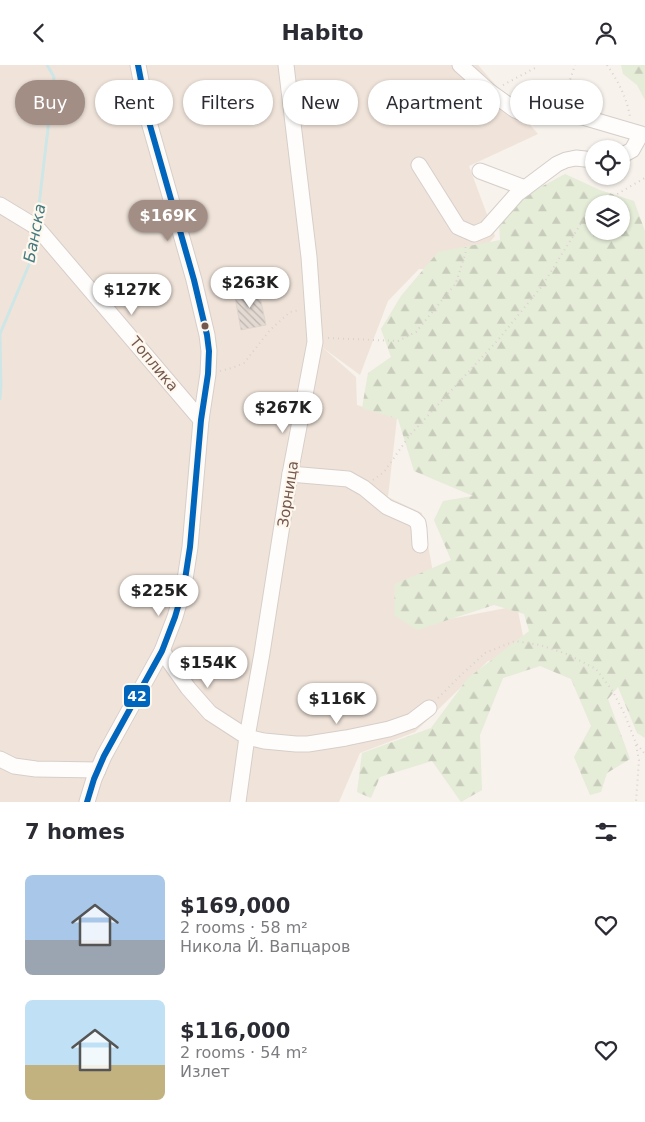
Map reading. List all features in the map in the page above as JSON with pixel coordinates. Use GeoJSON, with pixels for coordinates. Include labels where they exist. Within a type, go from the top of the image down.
{"type":"FeatureCollection","features":[{"type":"Feature","properties":{"kind":"street"},"geometry":{"type":"LineString","coordinates":[[87,802],[104,756],[162,651],[184,586],[190,547],[201,420],[208,374],[209,351],[207,335],[194,281],[149,122],[138,65]]}},
{"type":"Feature","properties":{"kind":"street","name":"Зорница"},"geometry":{"type":"LineString","coordinates":[[238,802],[246,737],[290,474],[315,342],[308,248],[286,65]]}},
{"type":"Feature","properties":{"kind":"street"},"geometry":{"type":"LineString","coordinates":[[460,65],[477,80]]}},
{"type":"Feature","properties":{"kind":"street"},"geometry":{"type":"LineString","coordinates":[[603,123],[637,133],[630,151]]}},
{"type":"Feature","properties":{"kind":"street"},"geometry":{"type":"LineString","coordinates":[[419,165],[458,227],[474,234],[486,229],[517,194],[557,164],[576,158],[585,159]]}},
{"type":"Feature","properties":{"kind":"street"},"geometry":{"type":"LineString","coordinates":[[480,171],[525,188]]}},
{"type":"Feature","properties":{"kind":"street","name":"Топлика"},"geometry":{"type":"LineString","coordinates":[[0,205],[36,228],[201,420]]}},
{"type":"Feature","properties":{"kind":"street"},"geometry":{"type":"LineString","coordinates":[[290,474],[348,479],[364,488],[387,507],[414,519],[418,523],[420,545]]}},
{"type":"Feature","properties":{"kind":"street"},"geometry":{"type":"LineString","coordinates":[[162,651],[188,688],[210,713],[246,737],[264,741],[308,744],[346,739],[389,729],[412,721],[429,707]]}},
{"type":"Feature","properties":{"kind":"street"},"geometry":{"type":"LineString","coordinates":[[0,759],[14,766],[36,769],[98,770]]}},
{"type":"Feature","properties":{"kind":"path"},"geometry":{"type":"LineString","coordinates":[[500,87],[535,68],[537,65]]}},
{"type":"Feature","properties":{"kind":"path"},"geometry":{"type":"LineString","coordinates":[[570,80],[575,65]]}},
{"type":"Feature","properties":{"kind":"path"},"geometry":{"type":"LineString","coordinates":[[607,65],[620,87],[637,133]]}},
{"type":"Feature","properties":{"kind":"path"},"geometry":{"type":"LineString","coordinates":[[616,195],[645,178]]}},
{"type":"Feature","properties":{"kind":"path"},"geometry":{"type":"LineString","coordinates":[[364,488],[384,472],[410,435],[498,340],[542,286],[585,217]]}},
{"type":"Feature","properties":{"kind":"path"},"geometry":{"type":"LineString","coordinates":[[315,342],[326,338],[398,341],[416,331],[456,283],[466,251],[465,231]]}},
{"type":"Feature","properties":{"kind":"path"},"geometry":{"type":"LineString","coordinates":[[208,374],[244,363],[270,330],[290,311],[313,307]]}},
{"type":"Feature","properties":{"kind":"path"},"geometry":{"type":"LineString","coordinates":[[429,707],[485,653],[515,641],[540,645],[567,654],[596,669],[612,690],[624,713],[636,743],[639,760],[636,802]]}},
{"type":"Feature","properties":{"kind":"path"},"geometry":{"type":"LineString","coordinates":[[636,743],[645,754]]}},
{"type":"Feature","properties":{"kind":"shaded area"},"geometry":{"type":"Polygon","coordinates":[[[0,65],[478,65],[491,80],[368,80],[368,125],[500,125],[500,90],[510,102],[510,125],[530,125],[538,134],[469,166],[495,236],[466,270],[419,269],[388,301],[360,375],[322,347],[356,377],[357,405],[397,418],[388,497],[422,513],[433,572],[439,621],[517,606],[526,651],[488,661],[415,732],[360,753],[339,802],[0,802],[0,65]]]}},
{"type":"Feature","properties":{"kind":"green space"},"geometry":{"type":"Polygon","coordinates":[[[621,65],[645,65],[645,100],[637,85],[623,74],[621,65]]]}},
{"type":"Feature","properties":{"kind":"green space"},"geometry":{"type":"Polygon","coordinates":[[[565,174],[585,183],[585,185],[615,195],[585,195],[585,240],[630,240],[630,200],[634,201],[645,231],[645,738],[637,733],[618,687],[608,699],[630,759],[607,773],[601,792],[590,795],[574,757],[591,726],[571,679],[540,666],[503,678],[480,735],[482,790],[461,802],[432,761],[380,777],[371,798],[357,792],[362,753],[431,728],[468,678],[529,631],[524,614],[494,605],[417,630],[394,615],[395,584],[451,560],[434,520],[443,501],[473,496],[414,471],[398,419],[362,408],[368,373],[391,357],[381,329],[401,296],[438,252],[500,240],[499,221],[526,195],[565,174]]]}},
{"type":"Feature","properties":{"kind":"building"},"geometry":{"type":"Polygon","coordinates":[[[258,287],[266,325],[241,330],[234,292],[258,287]]]}},
{"type":"Feature","properties":{"kind":"waterway","name":"Банска"},"geometry":{"type":"LineString","coordinates":[[37,222],[54,77],[47,65]]}},
{"type":"Feature","properties":{"kind":"waterway","name":"Банска"},"geometry":{"type":"LineString","coordinates":[[0,399],[0,334],[31,260],[35,233]]}},
{"type":"Feature","properties":{"kind":"transit line","name":"42"},"geometry":{"type":"LineString","coordinates":[[87,802],[104,756],[162,651],[184,586],[190,547],[201,420],[208,374],[209,351],[207,335],[194,280],[149,122],[138,65]]}}]}
